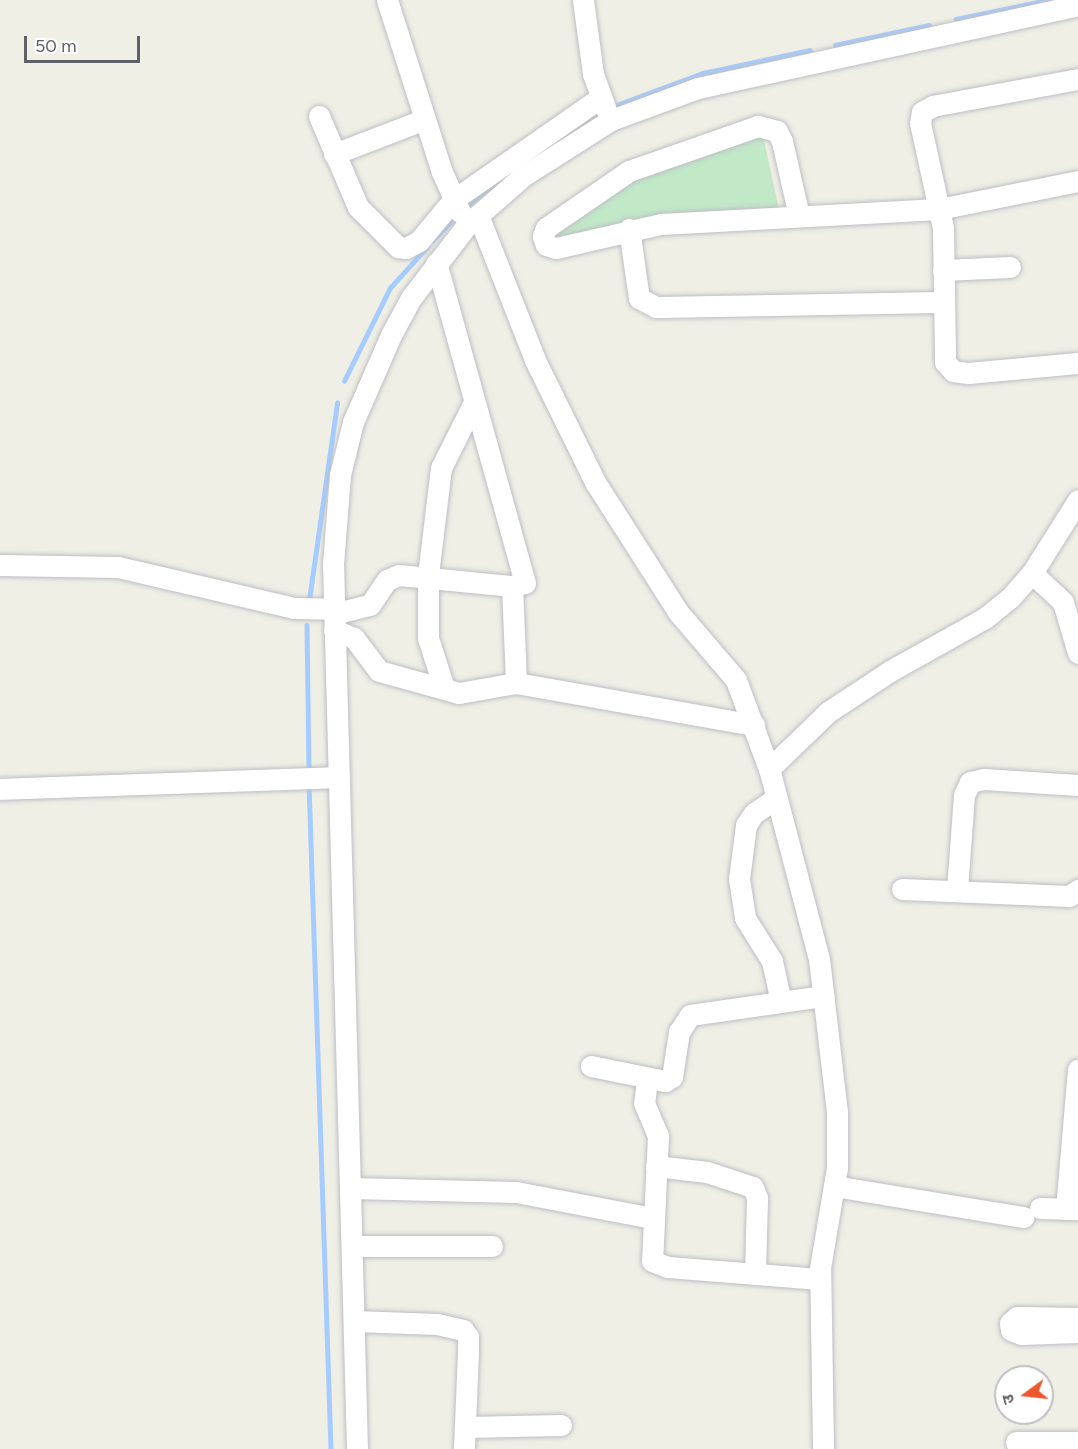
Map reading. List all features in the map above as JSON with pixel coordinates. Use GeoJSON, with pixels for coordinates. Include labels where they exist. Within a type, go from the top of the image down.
{"type":"FeatureCollection","features":[{"type":"Feature","properties":{"kind":"street"},"geometry":{"type":"LineString","coordinates":[[387,0],[453,200],[473,220],[526,340],[595,482],[678,612],[736,680],[769,769],[775,799],[810,918],[824,996],[839,1138],[820,1279],[823,1449]]}},
{"type":"Feature","properties":{"kind":"street"},"geometry":{"type":"LineString","coordinates":[[583,0],[593,74],[611,120]]}},
{"type":"Feature","properties":{"kind":"street"},"geometry":{"type":"LineString","coordinates":[[357,1449],[351,1188],[330,778],[333,618],[338,489],[358,404],[391,334],[436,263],[473,220],[537,166],[611,120],[698,88],[1078,5]]}},
{"type":"Feature","properties":{"kind":"street"},"geometry":{"type":"LineString","coordinates":[[1078,78],[944,104],[922,112],[920,123],[939,210],[945,362],[953,371],[1078,363]]}},
{"type":"Feature","properties":{"kind":"street"},"geometry":{"type":"LineString","coordinates":[[319,116],[358,207],[398,247],[413,246],[453,200],[601,97]]}},
{"type":"Feature","properties":{"kind":"street"},"geometry":{"type":"LineString","coordinates":[[334,154],[425,119]]}},
{"type":"Feature","properties":{"kind":"street"},"geometry":{"type":"LineString","coordinates":[[799,216],[782,141],[777,131],[758,126],[629,171],[546,228],[543,236],[546,244],[556,248],[629,229],[799,216],[939,210],[1078,181]]}},
{"type":"Feature","properties":{"kind":"street"},"geometry":{"type":"LineString","coordinates":[[629,229],[639,298],[656,307],[943,302]]}},
{"type":"Feature","properties":{"kind":"street"},"geometry":{"type":"LineString","coordinates":[[333,618],[370,605],[393,576],[428,575],[512,586],[525,583],[473,404],[436,263]]}},
{"type":"Feature","properties":{"kind":"street"},"geometry":{"type":"LineString","coordinates":[[943,270],[1010,267]]}},
{"type":"Feature","properties":{"kind":"street"},"geometry":{"type":"LineString","coordinates":[[444,688],[428,638],[428,575],[441,468],[473,404]]}},
{"type":"Feature","properties":{"kind":"street"},"geometry":{"type":"LineString","coordinates":[[769,769],[828,712],[890,671],[985,618],[1010,598],[1032,573],[1078,500]]}},
{"type":"Feature","properties":{"kind":"street"},"geometry":{"type":"LineString","coordinates":[[0,565],[118,567],[333,618],[354,638],[380,671],[459,693],[516,682],[754,725]]}},
{"type":"Feature","properties":{"kind":"street"},"geometry":{"type":"LineString","coordinates":[[1032,573],[1055,591],[1074,612],[1078,653]]}},
{"type":"Feature","properties":{"kind":"street"},"geometry":{"type":"LineString","coordinates":[[512,586],[516,682]]}},
{"type":"Feature","properties":{"kind":"street"},"geometry":{"type":"LineString","coordinates":[[0,789],[330,778]]}},
{"type":"Feature","properties":{"kind":"street"},"geometry":{"type":"LineString","coordinates":[[957,890],[964,795],[970,782],[984,779],[1078,785]]}},
{"type":"Feature","properties":{"kind":"street"},"geometry":{"type":"LineString","coordinates":[[775,799],[754,813],[746,825],[739,879],[746,918],[772,961],[781,1002]]}},
{"type":"Feature","properties":{"kind":"street"},"geometry":{"type":"LineString","coordinates":[[902,889],[1075,894]]}},
{"type":"Feature","properties":{"kind":"street"},"geometry":{"type":"LineString","coordinates":[[591,1066],[647,1080],[665,1082],[672,1077],[680,1032],[690,1015],[824,996]]}},
{"type":"Feature","properties":{"kind":"street"},"geometry":{"type":"LineString","coordinates":[[834,1186],[1031,1213],[1072,1209],[1078,1070]]}},
{"type":"Feature","properties":{"kind":"street"},"geometry":{"type":"LineString","coordinates":[[647,1080],[644,1103],[658,1136],[650,1252],[652,1262],[660,1266],[820,1279]]}},
{"type":"Feature","properties":{"kind":"street"},"geometry":{"type":"LineString","coordinates":[[656,1166],[707,1172],[753,1186],[757,1198],[755,1274]]}},
{"type":"Feature","properties":{"kind":"street"},"geometry":{"type":"LineString","coordinates":[[351,1188],[516,1192],[652,1218]]}},
{"type":"Feature","properties":{"kind":"street"},"geometry":{"type":"LineString","coordinates":[[352,1246],[492,1246]]}},
{"type":"Feature","properties":{"kind":"street"},"geometry":{"type":"LineString","coordinates":[[1078,1318],[1017,1317],[1010,1323],[1011,1330],[1021,1334],[1078,1332]]}},
{"type":"Feature","properties":{"kind":"street"},"geometry":{"type":"LineString","coordinates":[[354,1321],[437,1324],[463,1330],[468,1337],[464,1449]]}},
{"type":"Feature","properties":{"kind":"street"},"geometry":{"type":"LineString","coordinates":[[465,1427],[561,1425]]}},
{"type":"Feature","properties":{"kind":"street"},"geometry":{"type":"LineString","coordinates":[[1016,1442],[1078,1442]]}},
{"type":"Feature","properties":{"kind":"green space"},"geometry":{"type":"Polygon","coordinates":[[[763,136],[779,209],[642,217],[556,242],[553,228],[627,180],[763,136]]]}},
{"type":"Feature","properties":{"kind":"waterway"},"geometry":{"type":"LineString","coordinates":[[956,19],[1048,0]]}},
{"type":"Feature","properties":{"kind":"waterway"},"geometry":{"type":"LineString","coordinates":[[835,45],[929,25]]}},
{"type":"Feature","properties":{"kind":"waterway"},"geometry":{"type":"LineString","coordinates":[[611,107],[703,73],[810,50]]}},
{"type":"Feature","properties":{"kind":"waterway"},"geometry":{"type":"LineString","coordinates":[[467,205],[498,181]]}},
{"type":"Feature","properties":{"kind":"waterway"},"geometry":{"type":"LineString","coordinates":[[433,240],[454,218]]}},
{"type":"Feature","properties":{"kind":"waterway"},"geometry":{"type":"LineString","coordinates":[[344,381],[390,288],[427,247]]}},
{"type":"Feature","properties":{"kind":"waterway"},"geometry":{"type":"LineString","coordinates":[[309,600],[337,403]]}},
{"type":"Feature","properties":{"kind":"waterway"},"geometry":{"type":"LineString","coordinates":[[307,625],[309,772]]}},
{"type":"Feature","properties":{"kind":"waterway"},"geometry":{"type":"LineString","coordinates":[[309,783],[331,1449]]}}]}
